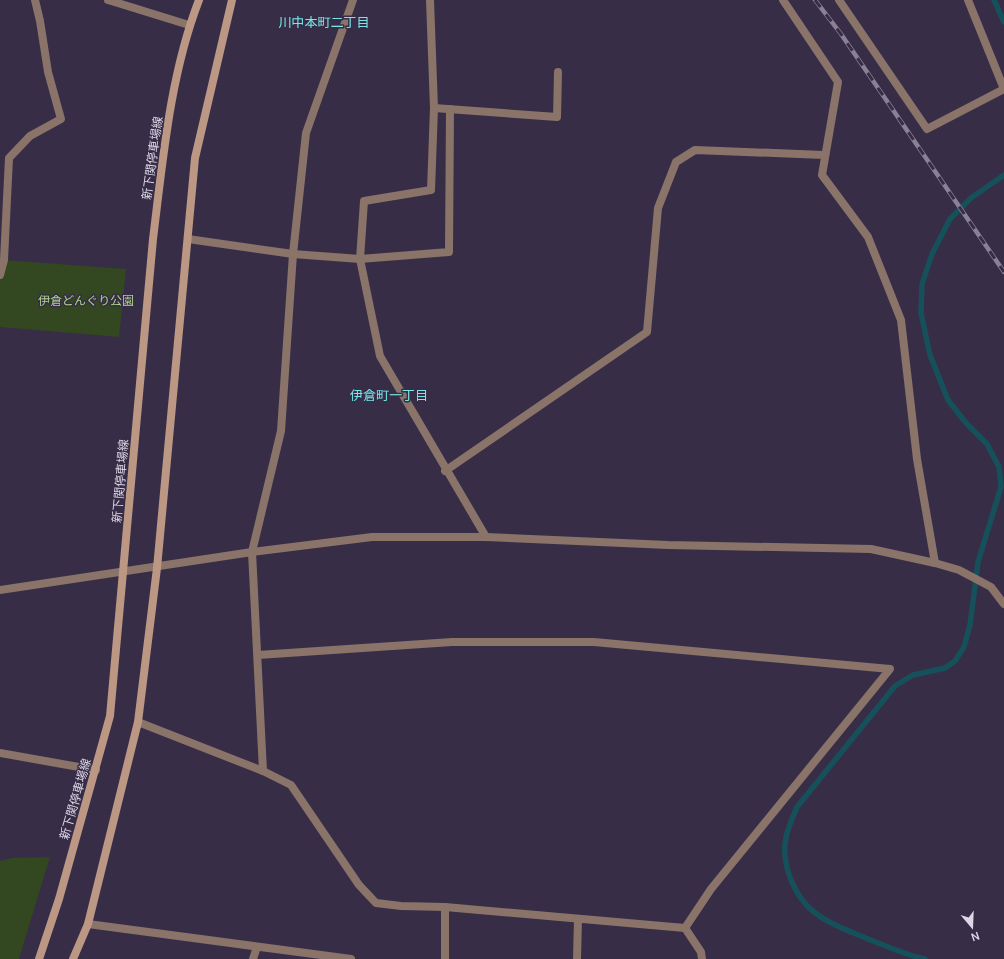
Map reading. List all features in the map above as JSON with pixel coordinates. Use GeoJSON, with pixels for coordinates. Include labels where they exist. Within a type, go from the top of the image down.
{"type":"FeatureCollection","features":[{"type":"Feature","properties":{"kind":"main road","name":"新下関停車場線"},"geometry":{"type":"LineString","coordinates":[[39,959],[59,899],[110,716],[153,239],[176,81],[189,25],[199,0]]}},
{"type":"Feature","properties":{"kind":"main road"},"geometry":{"type":"LineString","coordinates":[[73,959],[88,924],[138,722],[157,568],[195,158],[232,0]]}},
{"type":"Feature","properties":{"kind":"street"},"geometry":{"type":"LineString","coordinates":[[0,275],[4,260],[10,158],[30,136],[61,119],[48,72],[35,0]]}},
{"type":"Feature","properties":{"kind":"street"},"geometry":{"type":"LineString","coordinates":[[108,0],[189,25]]}},
{"type":"Feature","properties":{"kind":"street"},"geometry":{"type":"LineString","coordinates":[[263,771],[252,552],[281,431],[293,254],[306,133],[353,0]]}},
{"type":"Feature","properties":{"kind":"street"},"geometry":{"type":"LineString","coordinates":[[430,0],[434,108],[431,190],[364,201],[360,259],[380,356],[445,470],[486,537]]}},
{"type":"Feature","properties":{"kind":"street"},"geometry":{"type":"LineString","coordinates":[[783,0],[838,82],[824,156],[822,175],[868,237],[902,320],[917,459],[935,563]]}},
{"type":"Feature","properties":{"kind":"street"},"geometry":{"type":"LineString","coordinates":[[839,0],[927,129],[1004,89],[968,0]]}},
{"type":"Feature","properties":{"kind":"street"},"geometry":{"type":"LineString","coordinates":[[434,108],[557,117],[558,72]]}},
{"type":"Feature","properties":{"kind":"street"},"geometry":{"type":"LineString","coordinates":[[188,239],[293,254],[360,259],[449,252],[450,110]]}},
{"type":"Feature","properties":{"kind":"street"},"geometry":{"type":"LineString","coordinates":[[445,470],[647,332],[658,208],[676,162],[695,150],[824,156]]}},
{"type":"Feature","properties":{"kind":"street"},"geometry":{"type":"LineString","coordinates":[[0,590],[124,571],[157,568],[252,552],[372,537],[486,537],[668,545],[870,549],[935,563],[964,573],[988,585],[1004,604]]}},
{"type":"Feature","properties":{"kind":"street"},"geometry":{"type":"LineString","coordinates":[[258,655],[452,642],[594,642],[890,669],[711,889],[685,928]]}},
{"type":"Feature","properties":{"kind":"street"},"geometry":{"type":"LineString","coordinates":[[138,722],[263,771],[291,785],[359,885],[376,903],[401,906],[446,907],[685,928]]}},
{"type":"Feature","properties":{"kind":"street"},"geometry":{"type":"LineString","coordinates":[[0,753],[96,770]]}},
{"type":"Feature","properties":{"kind":"street"},"geometry":{"type":"LineString","coordinates":[[445,959],[446,907]]}},
{"type":"Feature","properties":{"kind":"street"},"geometry":{"type":"LineString","coordinates":[[577,959],[578,918]]}},
{"type":"Feature","properties":{"kind":"street"},"geometry":{"type":"LineString","coordinates":[[88,924],[257,948],[351,959]]}},
{"type":"Feature","properties":{"kind":"street"},"geometry":{"type":"LineString","coordinates":[[685,928],[701,952],[702,959]]}},
{"type":"Feature","properties":{"kind":"street"},"geometry":{"type":"LineString","coordinates":[[253,959],[257,948]]}},
{"type":"Feature","properties":{"kind":"green space","name":"伊倉どんぐり公園"},"geometry":{"type":"Polygon","coordinates":[[[4,260],[126,269],[119,337],[0,327],[0,275],[4,260]]]}},
{"type":"Feature","properties":{"kind":"green space"},"geometry":{"type":"Polygon","coordinates":[[[50,857],[19,959],[0,959],[0,861],[12,858],[50,857]]]}},
{"type":"Feature","properties":{"kind":"waterway"},"geometry":{"type":"LineString","coordinates":[[994,0],[1004,22]]}},
{"type":"Feature","properties":{"kind":"waterway"},"geometry":{"type":"LineString","coordinates":[[925,959],[903,953],[847,930],[833,924],[814,912],[801,898],[788,872],[785,844],[788,830],[797,807],[895,686],[913,675],[945,668],[955,661],[964,647],[970,625],[978,562],[1001,487],[999,467],[987,444],[966,423],[948,400],[930,355],[921,313],[922,284],[932,254],[950,219],[971,198],[1004,175]]}},
{"type":"Feature","properties":{"kind":"railway"},"geometry":{"type":"LineString","coordinates":[[815,0],[841,34],[1004,272]]}},
{"type":"Feature","properties":{"kind":"district","name":"川中本町二丁目"},"geometry":{"type":"Point","coordinates":[324,22]}},
{"type":"Feature","properties":{"kind":"district","name":"伊倉町一丁目"},"geometry":{"type":"Point","coordinates":[389,395]}}]}
